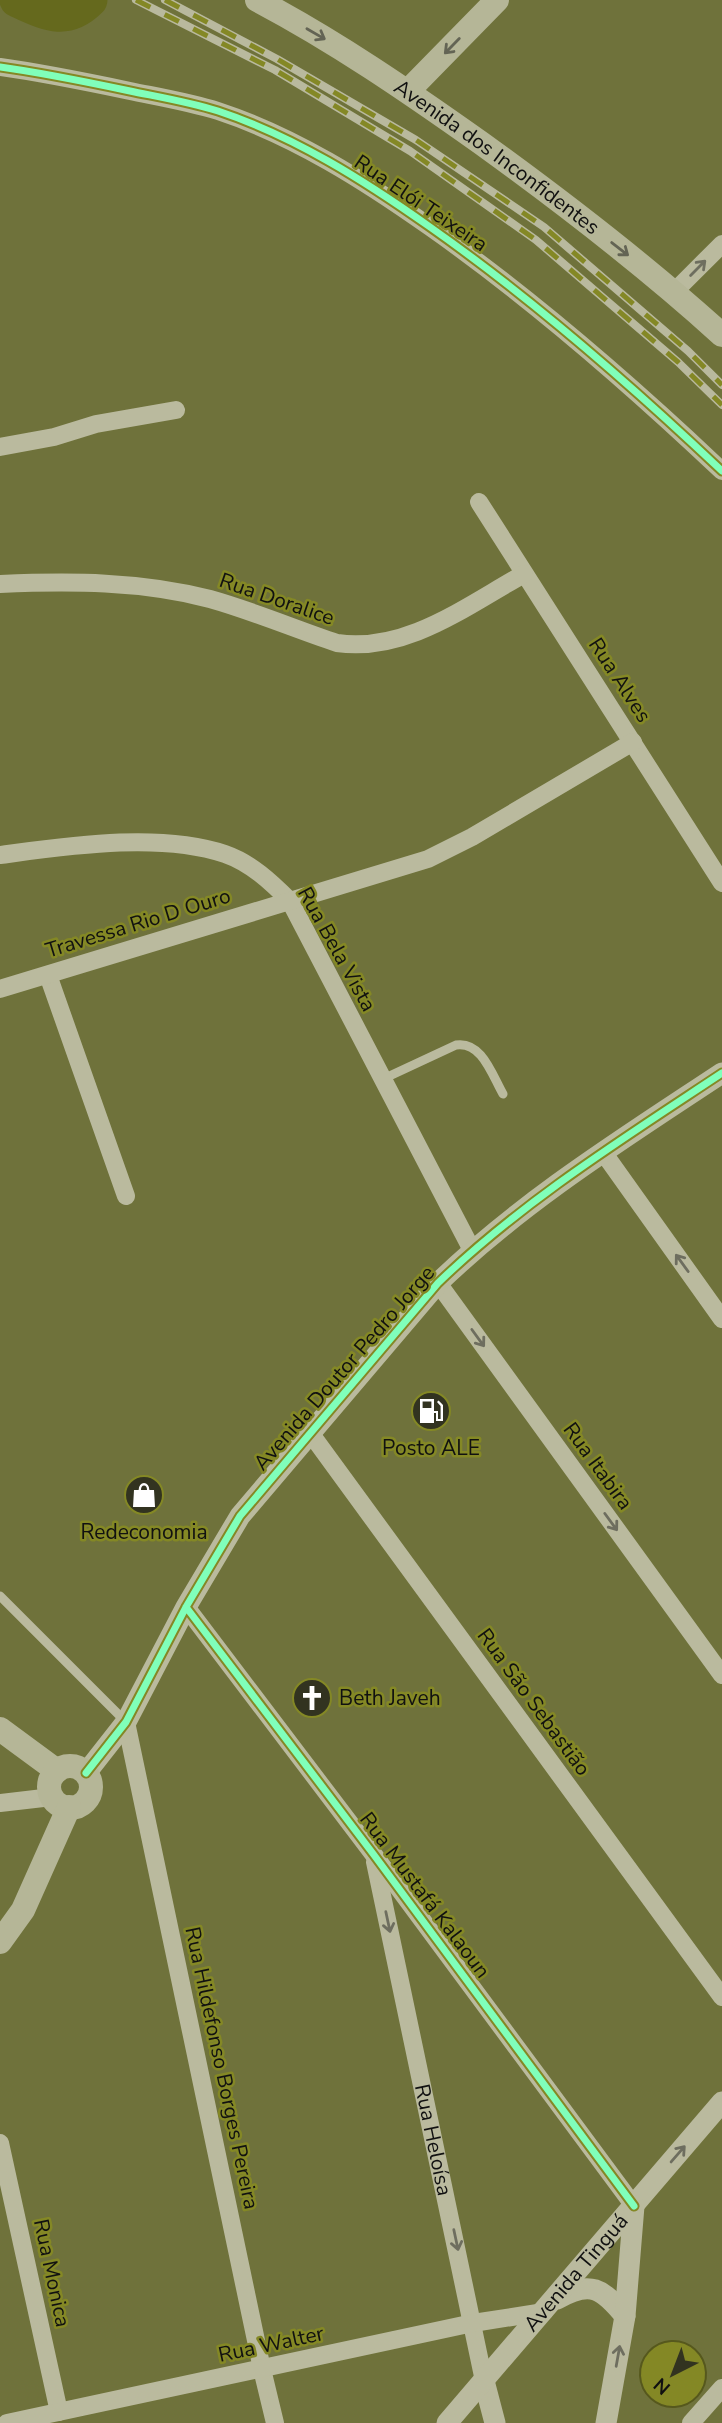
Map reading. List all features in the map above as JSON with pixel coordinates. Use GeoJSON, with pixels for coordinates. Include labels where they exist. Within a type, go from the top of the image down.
{"type":"FeatureCollection","features":[{"type":"Feature","properties":{"kind":"main road","name":"Avenida dos Inconfidentes"},"geometry":{"type":"LineString","coordinates":[[257,0],[408,91],[544,189],[674,292],[722,335]]}},
{"type":"Feature","properties":{"kind":"main road"},"geometry":{"type":"LineString","coordinates":[[408,91],[497,0]]}},
{"type":"Feature","properties":{"kind":"main road"},"geometry":{"type":"LineString","coordinates":[[0,1729],[57,1771]]}},
{"type":"Feature","properties":{"kind":"main road"},"geometry":{"type":"LineString","coordinates":[[0,1942],[23,1910],[61,1802],[50,1783],[57,1771],[64,1767],[72,1766],[86,1773],[90,1780],[89,1796],[84,1803],[61,1802]]}},
{"type":"Feature","properties":{"kind":"street","name":"Rua Elói Teixeira"},"geometry":{"type":"LineString","coordinates":[[0,67],[115,88],[217,111],[267,131],[362,181],[522,295],[664,416],[722,471]]}},
{"type":"Feature","properties":{"kind":"street"},"geometry":{"type":"LineString","coordinates":[[674,292],[722,244]]}},
{"type":"Feature","properties":{"kind":"street"},"geometry":{"type":"LineString","coordinates":[[0,447],[54,437],[96,424],[176,410]]}},
{"type":"Feature","properties":{"kind":"street","name":"Rua Alves"},"geometry":{"type":"LineString","coordinates":[[479,502],[633,742],[717,863],[722,883]]}},
{"type":"Feature","properties":{"kind":"street","name":"Rua Doralice"},"geometry":{"type":"LineString","coordinates":[[0,584],[110,583],[162,589],[220,602],[337,643],[357,646],[399,640],[524,573]]}},
{"type":"Feature","properties":{"kind":"street","name":"Travessa Rio D Ouro"},"geometry":{"type":"LineString","coordinates":[[0,989],[403,868],[450,849],[633,742]]}},
{"type":"Feature","properties":{"kind":"street","name":"Rua Bela Vista"},"geometry":{"type":"LineString","coordinates":[[0,855],[70,846],[169,843],[225,855],[249,866],[270,881],[290,901],[472,1250]]}},
{"type":"Feature","properties":{"kind":"street"},"geometry":{"type":"LineString","coordinates":[[48,975],[126,1196]]}},
{"type":"Feature","properties":{"kind":"street","name":"Avenida Doutor Pedro Jorge"},"geometry":{"type":"LineString","coordinates":[[86,1773],[126,1722],[186,1607],[240,1516],[438,1283],[472,1250],[603,1152],[722,1073]]}},
{"type":"Feature","properties":{"kind":"street"},"geometry":{"type":"LineString","coordinates":[[603,1152],[722,1319]]}},
{"type":"Feature","properties":{"kind":"street","name":"Rua Itabira"},"geometry":{"type":"LineString","coordinates":[[438,1283],[722,1675]]}},
{"type":"Feature","properties":{"kind":"street","name":"Rua São Sebastião"},"geometry":{"type":"LineString","coordinates":[[311,1434],[722,1997]]}},
{"type":"Feature","properties":{"kind":"street","name":"Rua Mustafá Kalaoun"},"geometry":{"type":"LineString","coordinates":[[186,1607],[634,2206]]}},
{"type":"Feature","properties":{"kind":"street","name":"Rua Hildefonso Borges Pereira"},"geometry":{"type":"LineString","coordinates":[[126,1722],[261,2369],[275,2423]]}},
{"type":"Feature","properties":{"kind":"street"},"geometry":{"type":"LineString","coordinates":[[0,1803],[61,1802]]}},
{"type":"Feature","properties":{"kind":"street","name":"Rua Heloísa"},"geometry":{"type":"LineString","coordinates":[[374,1855],[495,2423]]}},
{"type":"Feature","properties":{"kind":"street","name":"Avenida Tinguá"},"geometry":{"type":"LineString","coordinates":[[447,2423],[722,2102]]}},
{"type":"Feature","properties":{"kind":"street","name":"Rua Monica"},"geometry":{"type":"LineString","coordinates":[[0,2143],[59,2412]]}},
{"type":"Feature","properties":{"kind":"street"},"geometry":{"type":"LineString","coordinates":[[607,2423],[625,2316],[634,2206]]}},
{"type":"Feature","properties":{"kind":"street"},"geometry":{"type":"LineString","coordinates":[[549,2306],[570,2291],[589,2287],[605,2294],[625,2316]]}},
{"type":"Feature","properties":{"kind":"street","name":"Rua Walter"},"geometry":{"type":"LineString","coordinates":[[7,2423],[549,2306]]}},
{"type":"Feature","properties":{"kind":"street"},"geometry":{"type":"LineString","coordinates":[[691,2423],[722,2388]]}},
{"type":"Feature","properties":{"kind":"lane"},"geometry":{"type":"LineString","coordinates":[[382,1080],[463,1044],[479,1052],[503,1094]]}},
{"type":"Feature","properties":{"kind":"lane"},"geometry":{"type":"LineString","coordinates":[[0,1596],[126,1722]]}},
{"type":"Feature","properties":{"kind":"waterway"},"geometry":{"type":"LineString","coordinates":[[17,0],[55,14],[72,12],[90,0]]}},
{"type":"Feature","properties":{"kind":"railway"},"geometry":{"type":"LineString","coordinates":[[136,0],[275,70],[410,151],[536,240],[678,362],[722,405]]}},
{"type":"Feature","properties":{"kind":"railway"},"geometry":{"type":"LineString","coordinates":[[165,0],[277,59],[416,140],[544,227],[688,351],[722,385]]}},
{"type":"Feature","properties":{"kind":"cycle path"},"geometry":{"type":"LineString","coordinates":[[0,67],[82,81],[218,111],[274,133],[328,161],[469,255],[544,313],[652,406],[722,471]]}},
{"type":"Feature","properties":{"kind":"cycle path"},"geometry":{"type":"LineString","coordinates":[[86,1773],[126,1722],[186,1607],[240,1516],[438,1283],[539,1198],[611,1146],[722,1073]]}},
{"type":"Feature","properties":{"kind":"cycle path"},"geometry":{"type":"LineString","coordinates":[[186,1607],[634,2206]]}},
{"type":"Feature","properties":{"kind":"place","name":"Posto ALE"},"geometry":{"type":"Point","coordinates":[431,1411]}},
{"type":"Feature","properties":{"kind":"place","name":"Redeconomia"},"geometry":{"type":"Point","coordinates":[144,1495]}},
{"type":"Feature","properties":{"kind":"place","name":"Beth Javeh"},"geometry":{"type":"Point","coordinates":[312,1698]}}]}
